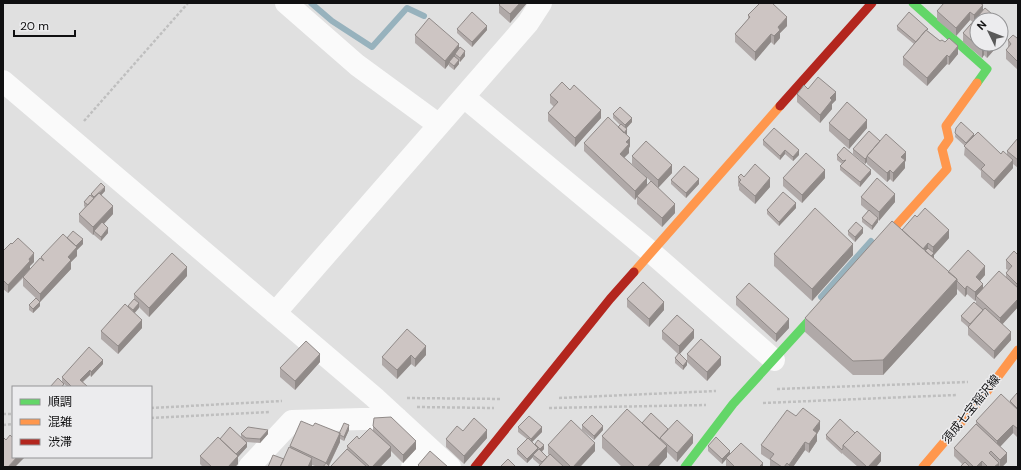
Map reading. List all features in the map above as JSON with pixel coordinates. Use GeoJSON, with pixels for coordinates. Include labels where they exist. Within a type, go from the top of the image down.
{"type":"FeatureCollection","features":[{"type":"Feature","properties":{"kind":"street"},"geometry":{"type":"LineString","coordinates":[[286,3],[357,65],[439,125]]}},
{"type":"Feature","properties":{"kind":"street"},"geometry":{"type":"LineString","coordinates":[[275,313],[528,23],[541,3]]}},
{"type":"Feature","properties":{"kind":"street"},"geometry":{"type":"LineString","coordinates":[[475,467],[610,299],[652,253],[720,172],[872,3]]}},
{"type":"Feature","properties":{"kind":"street"},"geometry":{"type":"LineString","coordinates":[[868,256],[947,169],[942,149],[949,139],[946,126],[987,69],[913,3]]}},
{"type":"Feature","properties":{"kind":"street"},"geometry":{"type":"LineString","coordinates":[[3,81],[384,407],[450,467]]}},
{"type":"Feature","properties":{"kind":"street"},"geometry":{"type":"LineString","coordinates":[[464,96],[652,253],[774,360]]}},
{"type":"Feature","properties":{"kind":"street"},"geometry":{"type":"LineString","coordinates":[[685,467],[746,390],[832,296]]}},
{"type":"Feature","properties":{"kind":"street","name":"須成七宝稲沢線"},"geometry":{"type":"LineString","coordinates":[[923,467],[985,394],[1018,350]]}},
{"type":"Feature","properties":{"kind":"street"},"geometry":{"type":"LineString","coordinates":[[249,467],[292,421],[384,407]]}},
{"type":"Feature","properties":{"kind":"street"},"geometry":{"type":"LineString","coordinates":[[412,467],[429,448]]}},
{"type":"Feature","properties":{"kind":"path"},"geometry":{"type":"LineString","coordinates":[[69,138],[188,3]]}},
{"type":"Feature","properties":{"kind":"path"},"geometry":{"type":"LineString","coordinates":[[384,407],[530,399],[996,380]]}},
{"type":"Feature","properties":{"kind":"path"},"geometry":{"type":"LineString","coordinates":[[384,407],[521,409],[734,404],[985,394]]}},
{"type":"Feature","properties":{"kind":"path"},"geometry":{"type":"LineString","coordinates":[[152,408],[286,401]]}},
{"type":"Feature","properties":{"kind":"path"},"geometry":{"type":"LineString","coordinates":[[152,418],[274,412]]}},
{"type":"Feature","properties":{"kind":"building"},"geometry":{"type":"Polygon","coordinates":[[[501,3],[520,3],[510,14],[499,5],[501,3]]]}},
{"type":"Feature","properties":{"kind":"building"},"geometry":{"type":"Polygon","coordinates":[[[760,3],[772,3],[787,17],[778,27],[780,30],[774,36],[771,34],[755,52],[735,34],[750,17],[748,15],[760,3]]]}},
{"type":"Feature","properties":{"kind":"building"},"geometry":{"type":"Polygon","coordinates":[[[944,3],[980,3],[983,5],[977,12],[969,12],[956,28],[937,11],[944,3]]]}},
{"type":"Feature","properties":{"kind":"building"},"geometry":{"type":"Polygon","coordinates":[[[985,8],[990,12],[981,12],[985,8]]]}},
{"type":"Feature","properties":{"kind":"building"},"geometry":{"type":"Polygon","coordinates":[[[472,12],[487,26],[472,42],[457,29],[472,12]]]}},
{"type":"Feature","properties":{"kind":"building"},"geometry":{"type":"Polygon","coordinates":[[[909,12],[928,29],[916,42],[897,26],[909,12]]]}},
{"type":"Feature","properties":{"kind":"building"},"geometry":{"type":"Polygon","coordinates":[[[429,18],[459,44],[445,61],[415,35],[429,18]]]}},
{"type":"Feature","properties":{"kind":"building"},"geometry":{"type":"Polygon","coordinates":[[[969,26],[969,38],[963,33],[969,26]]]}},
{"type":"Feature","properties":{"kind":"building"},"geometry":{"type":"Polygon","coordinates":[[[926,30],[940,41],[942,40],[945,42],[949,38],[958,46],[949,57],[947,55],[927,78],[903,57],[926,30]]]}},
{"type":"Feature","properties":{"kind":"building"},"geometry":{"type":"Polygon","coordinates":[[[1013,35],[1017,38],[1018,36],[1018,62],[1008,52],[1011,44],[1009,39],[1013,35]]]}},
{"type":"Feature","properties":{"kind":"building"},"geometry":{"type":"Polygon","coordinates":[[[460,47],[465,51],[460,58],[455,54],[460,47]]]}},
{"type":"Feature","properties":{"kind":"building"},"geometry":{"type":"Polygon","coordinates":[[[454,56],[459,60],[454,66],[449,62],[454,56]]]}},
{"type":"Feature","properties":{"kind":"building"},"geometry":{"type":"Polygon","coordinates":[[[818,77],[836,92],[830,98],[832,100],[820,115],[797,94],[804,85],[808,89],[818,77]]]}},
{"type":"Feature","properties":{"kind":"building"},"geometry":{"type":"Polygon","coordinates":[[[562,82],[570,90],[574,85],[601,110],[575,138],[548,113],[558,102],[550,95],[562,82]]]}},
{"type":"Feature","properties":{"kind":"building"},"geometry":{"type":"Polygon","coordinates":[[[847,102],[867,120],[849,140],[829,123],[847,102]]]}},
{"type":"Feature","properties":{"kind":"building"},"geometry":{"type":"Polygon","coordinates":[[[620,107],[632,118],[625,125],[613,114],[620,107]]]}},
{"type":"Feature","properties":{"kind":"building"},"geometry":{"type":"Polygon","coordinates":[[[608,117],[630,138],[626,142],[629,144],[620,154],[647,178],[635,191],[584,143],[608,117]]]}},
{"type":"Feature","properties":{"kind":"building"},"geometry":{"type":"Polygon","coordinates":[[[961,122],[974,134],[966,143],[955,133],[956,128],[961,122]]]}},
{"type":"Feature","properties":{"kind":"building"},"geometry":{"type":"Polygon","coordinates":[[[621,124],[627,129],[624,133],[618,127],[621,124]]]}},
{"type":"Feature","properties":{"kind":"building"},"geometry":{"type":"Polygon","coordinates":[[[774,128],[799,150],[793,157],[785,150],[780,156],[763,140],[774,128]]]}},
{"type":"Feature","properties":{"kind":"building"},"geometry":{"type":"Polygon","coordinates":[[[869,131],[880,141],[865,159],[853,149],[869,131]]]}},
{"type":"Feature","properties":{"kind":"building"},"geometry":{"type":"Polygon","coordinates":[[[978,132],[1001,154],[1003,151],[1013,160],[994,181],[981,169],[985,165],[964,146],[978,132]]]}},
{"type":"Feature","properties":{"kind":"building"},"geometry":{"type":"Polygon","coordinates":[[[886,134],[906,152],[901,157],[905,160],[893,173],[890,170],[887,173],[867,156],[886,134]]]}},
{"type":"Feature","properties":{"kind":"building"},"geometry":{"type":"Polygon","coordinates":[[[1018,138],[1018,160],[1007,151],[1018,138]]]}},
{"type":"Feature","properties":{"kind":"building"},"geometry":{"type":"Polygon","coordinates":[[[646,141],[672,165],[658,180],[632,156],[646,141]]]}},
{"type":"Feature","properties":{"kind":"building"},"geometry":{"type":"Polygon","coordinates":[[[844,147],[871,170],[860,182],[840,166],[846,160],[843,161],[837,155],[844,147]]]}},
{"type":"Feature","properties":{"kind":"building"},"geometry":{"type":"Polygon","coordinates":[[[806,153],[825,170],[802,195],[783,178],[806,153]]]}},
{"type":"Feature","properties":{"kind":"building"},"geometry":{"type":"Polygon","coordinates":[[[755,164],[770,178],[755,196],[739,182],[741,180],[738,177],[741,174],[744,177],[755,164]]]}},
{"type":"Feature","properties":{"kind":"building"},"geometry":{"type":"Polygon","coordinates":[[[684,166],[699,179],[686,193],[671,180],[684,166]]]}},
{"type":"Feature","properties":{"kind":"building"},"geometry":{"type":"Polygon","coordinates":[[[877,178],[895,194],[879,212],[861,197],[877,178]]]}},
{"type":"Feature","properties":{"kind":"building"},"geometry":{"type":"Polygon","coordinates":[[[651,181],[675,204],[662,218],[637,196],[651,181]]]}},
{"type":"Feature","properties":{"kind":"building"},"geometry":{"type":"Polygon","coordinates":[[[101,183],[105,187],[94,197],[91,194],[101,183]]]}},
{"type":"Feature","properties":{"kind":"building"},"geometry":{"type":"Polygon","coordinates":[[[783,192],[796,203],[779,222],[767,210],[783,192]]]}},
{"type":"Feature","properties":{"kind":"building"},"geometry":{"type":"Polygon","coordinates":[[[99,193],[113,206],[93,227],[79,214],[99,193]]]}},
{"type":"Feature","properties":{"kind":"building"},"geometry":{"type":"Polygon","coordinates":[[[90,195],[94,198],[88,205],[84,202],[90,195]]]}},
{"type":"Feature","properties":{"kind":"building"},"geometry":{"type":"Polygon","coordinates":[[[815,208],[853,244],[812,289],[774,254],[815,208]]]}},
{"type":"Feature","properties":{"kind":"building"},"geometry":{"type":"Polygon","coordinates":[[[925,208],[949,230],[933,247],[928,243],[923,249],[902,230],[915,215],[917,217],[925,208]]]}},
{"type":"Feature","properties":{"kind":"building"},"geometry":{"type":"Polygon","coordinates":[[[869,210],[878,218],[872,226],[862,218],[869,210]]]}},
{"type":"Feature","properties":{"kind":"building"},"geometry":{"type":"Polygon","coordinates":[[[892,221],[957,279],[883,360],[853,361],[805,318],[892,221]]]}},
{"type":"Feature","properties":{"kind":"building"},"geometry":{"type":"Polygon","coordinates":[[[102,222],[108,228],[101,237],[94,231],[102,222]]]}},
{"type":"Feature","properties":{"kind":"building"},"geometry":{"type":"Polygon","coordinates":[[[856,222],[863,228],[855,237],[848,231],[856,222]]]}},
{"type":"Feature","properties":{"kind":"building"},"geometry":{"type":"Polygon","coordinates":[[[73,231],[83,239],[76,246],[67,238],[73,231]]]}},
{"type":"Feature","properties":{"kind":"building"},"geometry":{"type":"Polygon","coordinates":[[[63,234],[77,247],[68,257],[71,260],[40,294],[23,277],[40,258],[44,261],[41,257],[63,234]]]}},
{"type":"Feature","properties":{"kind":"building"},"geometry":{"type":"Polygon","coordinates":[[[18,238],[34,253],[29,259],[30,261],[8,285],[3,280],[3,251],[18,238]]]}},
{"type":"Feature","properties":{"kind":"building"},"geometry":{"type":"Polygon","coordinates":[[[928,248],[934,253],[931,256],[925,251],[928,248]]]}},
{"type":"Feature","properties":{"kind":"building"},"geometry":{"type":"Polygon","coordinates":[[[968,250],[985,266],[976,277],[983,284],[975,292],[967,286],[965,289],[957,281],[957,279],[948,272],[968,250]]]}},
{"type":"Feature","properties":{"kind":"building"},"geometry":{"type":"Polygon","coordinates":[[[1014,251],[1018,255],[1018,285],[1006,273],[1012,266],[1006,260],[1014,251]]]}},
{"type":"Feature","properties":{"kind":"building"},"geometry":{"type":"Polygon","coordinates":[[[172,253],[187,267],[149,308],[134,294],[172,253]]]}},
{"type":"Feature","properties":{"kind":"building"},"geometry":{"type":"Polygon","coordinates":[[[999,271],[1018,288],[1018,299],[1000,318],[976,296],[999,271]]]}},
{"type":"Feature","properties":{"kind":"building"},"geometry":{"type":"Polygon","coordinates":[[[643,282],[664,302],[649,319],[627,299],[643,282]]]}},
{"type":"Feature","properties":{"kind":"building"},"geometry":{"type":"Polygon","coordinates":[[[749,283],[789,319],[776,334],[736,297],[749,283]]]}},
{"type":"Feature","properties":{"kind":"building"},"geometry":{"type":"Polygon","coordinates":[[[36,298],[40,302],[33,309],[29,305],[36,298]]]}},
{"type":"Feature","properties":{"kind":"building"},"geometry":{"type":"Polygon","coordinates":[[[134,299],[139,303],[133,310],[128,306],[134,299]]]}},
{"type":"Feature","properties":{"kind":"building"},"geometry":{"type":"Polygon","coordinates":[[[974,302],[983,310],[970,324],[961,316],[974,302]]]}},
{"type":"Feature","properties":{"kind":"building"},"geometry":{"type":"Polygon","coordinates":[[[125,304],[142,320],[118,346],[101,331],[125,304]]]}},
{"type":"Feature","properties":{"kind":"building"},"geometry":{"type":"Polygon","coordinates":[[[985,308],[1011,332],[994,351],[968,327],[985,308]]]}},
{"type":"Feature","properties":{"kind":"building"},"geometry":{"type":"Polygon","coordinates":[[[677,315],[694,330],[679,346],[662,331],[677,315]]]}},
{"type":"Feature","properties":{"kind":"building"},"geometry":{"type":"Polygon","coordinates":[[[407,329],[426,346],[415,359],[411,355],[397,370],[382,357],[407,329]]]}},
{"type":"Feature","properties":{"kind":"building"},"geometry":{"type":"Polygon","coordinates":[[[701,339],[721,357],[707,372],[687,354],[701,339]]]}},
{"type":"Feature","properties":{"kind":"building"},"geometry":{"type":"Polygon","coordinates":[[[306,341],[320,354],[295,381],[280,368],[306,341]]]}},
{"type":"Feature","properties":{"kind":"building"},"geometry":{"type":"Polygon","coordinates":[[[89,347],[103,360],[80,380],[87,386],[71,386],[62,377],[89,347]]]}},
{"type":"Feature","properties":{"kind":"building"},"geometry":{"type":"Polygon","coordinates":[[[679,353],[687,361],[683,366],[675,358],[679,353]]]}},
{"type":"Feature","properties":{"kind":"building"},"geometry":{"type":"Polygon","coordinates":[[[58,378],[64,384],[62,386],[51,386],[58,378]]]}},
{"type":"Feature","properties":{"kind":"building"},"geometry":{"type":"Polygon","coordinates":[[[1017,393],[1018,394],[1018,409],[1010,401],[1017,393]]]}},
{"type":"Feature","properties":{"kind":"building"},"geometry":{"type":"Polygon","coordinates":[[[1001,394],[1018,410],[1018,429],[1013,425],[997,441],[976,421],[1001,394]]]}},
{"type":"Feature","properties":{"kind":"building"},"geometry":{"type":"Polygon","coordinates":[[[803,408],[820,421],[813,430],[817,433],[809,444],[805,442],[789,465],[787,463],[784,467],[782,467],[770,459],[774,454],[761,445],[787,410],[796,416],[803,408]]]}},
{"type":"Feature","properties":{"kind":"building"},"geometry":{"type":"Polygon","coordinates":[[[627,409],[667,446],[647,467],[635,467],[602,436],[627,409]]]}},
{"type":"Feature","properties":{"kind":"building"},"geometry":{"type":"Polygon","coordinates":[[[651,413],[668,429],[660,439],[642,423],[651,413]]]}},
{"type":"Feature","properties":{"kind":"building"},"geometry":{"type":"Polygon","coordinates":[[[592,415],[603,426],[594,436],[582,425],[592,415]]]}},
{"type":"Feature","properties":{"kind":"building"},"geometry":{"type":"Polygon","coordinates":[[[529,416],[542,427],[531,439],[518,427],[529,416]]]}},
{"type":"Feature","properties":{"kind":"building"},"geometry":{"type":"Polygon","coordinates":[[[391,417],[416,441],[403,455],[373,426],[374,418],[391,417]]]}},
{"type":"Feature","properties":{"kind":"building"},"geometry":{"type":"Polygon","coordinates":[[[474,418],[487,430],[464,456],[446,439],[457,426],[463,431],[474,418]]]}},
{"type":"Feature","properties":{"kind":"building"},"geometry":{"type":"Polygon","coordinates":[[[840,419],[855,433],[843,445],[842,450],[826,435],[840,419]]]}},
{"type":"Feature","properties":{"kind":"building"},"geometry":{"type":"Polygon","coordinates":[[[571,420],[595,443],[573,467],[571,467],[548,445],[571,420]]]}},
{"type":"Feature","properties":{"kind":"building"},"geometry":{"type":"Polygon","coordinates":[[[677,420],[693,435],[677,453],[660,438],[677,420]]]}},
{"type":"Feature","properties":{"kind":"building"},"geometry":{"type":"Polygon","coordinates":[[[301,421],[313,426],[315,423],[340,433],[326,463],[290,446],[301,421]]]}},
{"type":"Feature","properties":{"kind":"building"},"geometry":{"type":"Polygon","coordinates":[[[344,423],[349,425],[344,437],[340,435],[340,433],[339,434],[344,423]]]}},
{"type":"Feature","properties":{"kind":"building"},"geometry":{"type":"Polygon","coordinates":[[[976,424],[1007,453],[1000,460],[991,451],[989,453],[999,463],[994,467],[988,467],[982,461],[974,467],[954,448],[976,424]]]}},
{"type":"Feature","properties":{"kind":"building"},"geometry":{"type":"Polygon","coordinates":[[[230,427],[247,443],[236,454],[220,439],[230,427]]]}},
{"type":"Feature","properties":{"kind":"building"},"geometry":{"type":"Polygon","coordinates":[[[248,427],[268,430],[260,439],[246,438],[241,434],[248,427]]]}},
{"type":"Feature","properties":{"kind":"building"},"geometry":{"type":"Polygon","coordinates":[[[370,428],[391,447],[372,467],[370,467],[347,446],[357,436],[359,439],[370,428]]]}},
{"type":"Feature","properties":{"kind":"building"},"geometry":{"type":"Polygon","coordinates":[[[857,431],[881,453],[868,467],[843,445],[857,431]]]}},
{"type":"Feature","properties":{"kind":"building"},"geometry":{"type":"Polygon","coordinates":[[[10,435],[12,437],[12,458],[16,458],[8,467],[3,467],[3,437],[6,440],[10,435]]]}},
{"type":"Feature","properties":{"kind":"building"},"geometry":{"type":"Polygon","coordinates":[[[218,437],[238,456],[228,467],[212,467],[200,456],[218,437]]]}},
{"type":"Feature","properties":{"kind":"building"},"geometry":{"type":"Polygon","coordinates":[[[716,437],[730,451],[722,459],[708,446],[716,437]]]}},
{"type":"Feature","properties":{"kind":"building"},"geometry":{"type":"Polygon","coordinates":[[[528,438],[538,448],[527,459],[517,449],[528,438]]]}},
{"type":"Feature","properties":{"kind":"building"},"geometry":{"type":"Polygon","coordinates":[[[538,440],[544,445],[540,449],[535,444],[538,440]]]}},
{"type":"Feature","properties":{"kind":"building"},"geometry":{"type":"Polygon","coordinates":[[[741,443],[763,463],[759,467],[735,467],[726,458],[741,443]]]}},
{"type":"Feature","properties":{"kind":"building"},"geometry":{"type":"Polygon","coordinates":[[[289,447],[312,458],[308,467],[280,467],[289,447]]]}},
{"type":"Feature","properties":{"kind":"building"},"geometry":{"type":"Polygon","coordinates":[[[347,449],[367,467],[332,467],[331,466],[347,449]]]}},
{"type":"Feature","properties":{"kind":"building"},"geometry":{"type":"Polygon","coordinates":[[[539,449],[547,457],[542,462],[533,455],[539,449]]]}},
{"type":"Feature","properties":{"kind":"building"},"geometry":{"type":"Polygon","coordinates":[[[430,451],[448,467],[420,467],[418,465],[430,451]]]}},
{"type":"Feature","properties":{"kind":"building"},"geometry":{"type":"Polygon","coordinates":[[[550,454],[564,467],[538,467],[550,454]]]}},
{"type":"Feature","properties":{"kind":"building"},"geometry":{"type":"Polygon","coordinates":[[[273,455],[284,459],[280,467],[268,467],[273,455]]]}},
{"type":"Feature","properties":{"kind":"building"},"geometry":{"type":"Polygon","coordinates":[[[508,459],[516,467],[500,467],[508,459]]]}},
{"type":"Feature","properties":{"kind":"building"},"geometry":{"type":"Polygon","coordinates":[[[965,462],[970,467],[960,467],[965,462]]]}},
{"type":"Feature","properties":{"kind":"building"},"geometry":{"type":"Polygon","coordinates":[[[326,463],[330,467],[323,467],[326,463]]]}},
{"type":"Feature","properties":{"kind":"waterway"},"geometry":{"type":"LineString","coordinates":[[311,3],[332,21],[372,47],[407,8],[424,16]]}},
{"type":"Feature","properties":{"kind":"waterway"},"geometry":{"type":"LineString","coordinates":[[821,297],[871,241]]}},
{"type":"Feature","properties":{"kind":"traffic: fast"},"geometry":{"type":"LineString","coordinates":[[913,3],[987,69],[977,83]]}},
{"type":"Feature","properties":{"kind":"traffic: fast"},"geometry":{"type":"LineString","coordinates":[[685,467],[733,404],[825,303]]}},
{"type":"Feature","properties":{"kind":"traffic: slow"},"geometry":{"type":"LineString","coordinates":[[877,247],[947,169],[942,149],[949,139],[946,126],[977,83]]}},
{"type":"Feature","properties":{"kind":"traffic: slow"},"geometry":{"type":"LineString","coordinates":[[634,272],[780,106]]}},
{"type":"Feature","properties":{"kind":"traffic: slow"},"geometry":{"type":"LineString","coordinates":[[923,467],[985,394],[1018,350]]}},
{"type":"Feature","properties":{"kind":"traffic: jam"},"geometry":{"type":"LineString","coordinates":[[780,106],[872,3]]}},
{"type":"Feature","properties":{"kind":"traffic: jam"},"geometry":{"type":"LineString","coordinates":[[475,467],[610,299],[634,272]]}}]}
